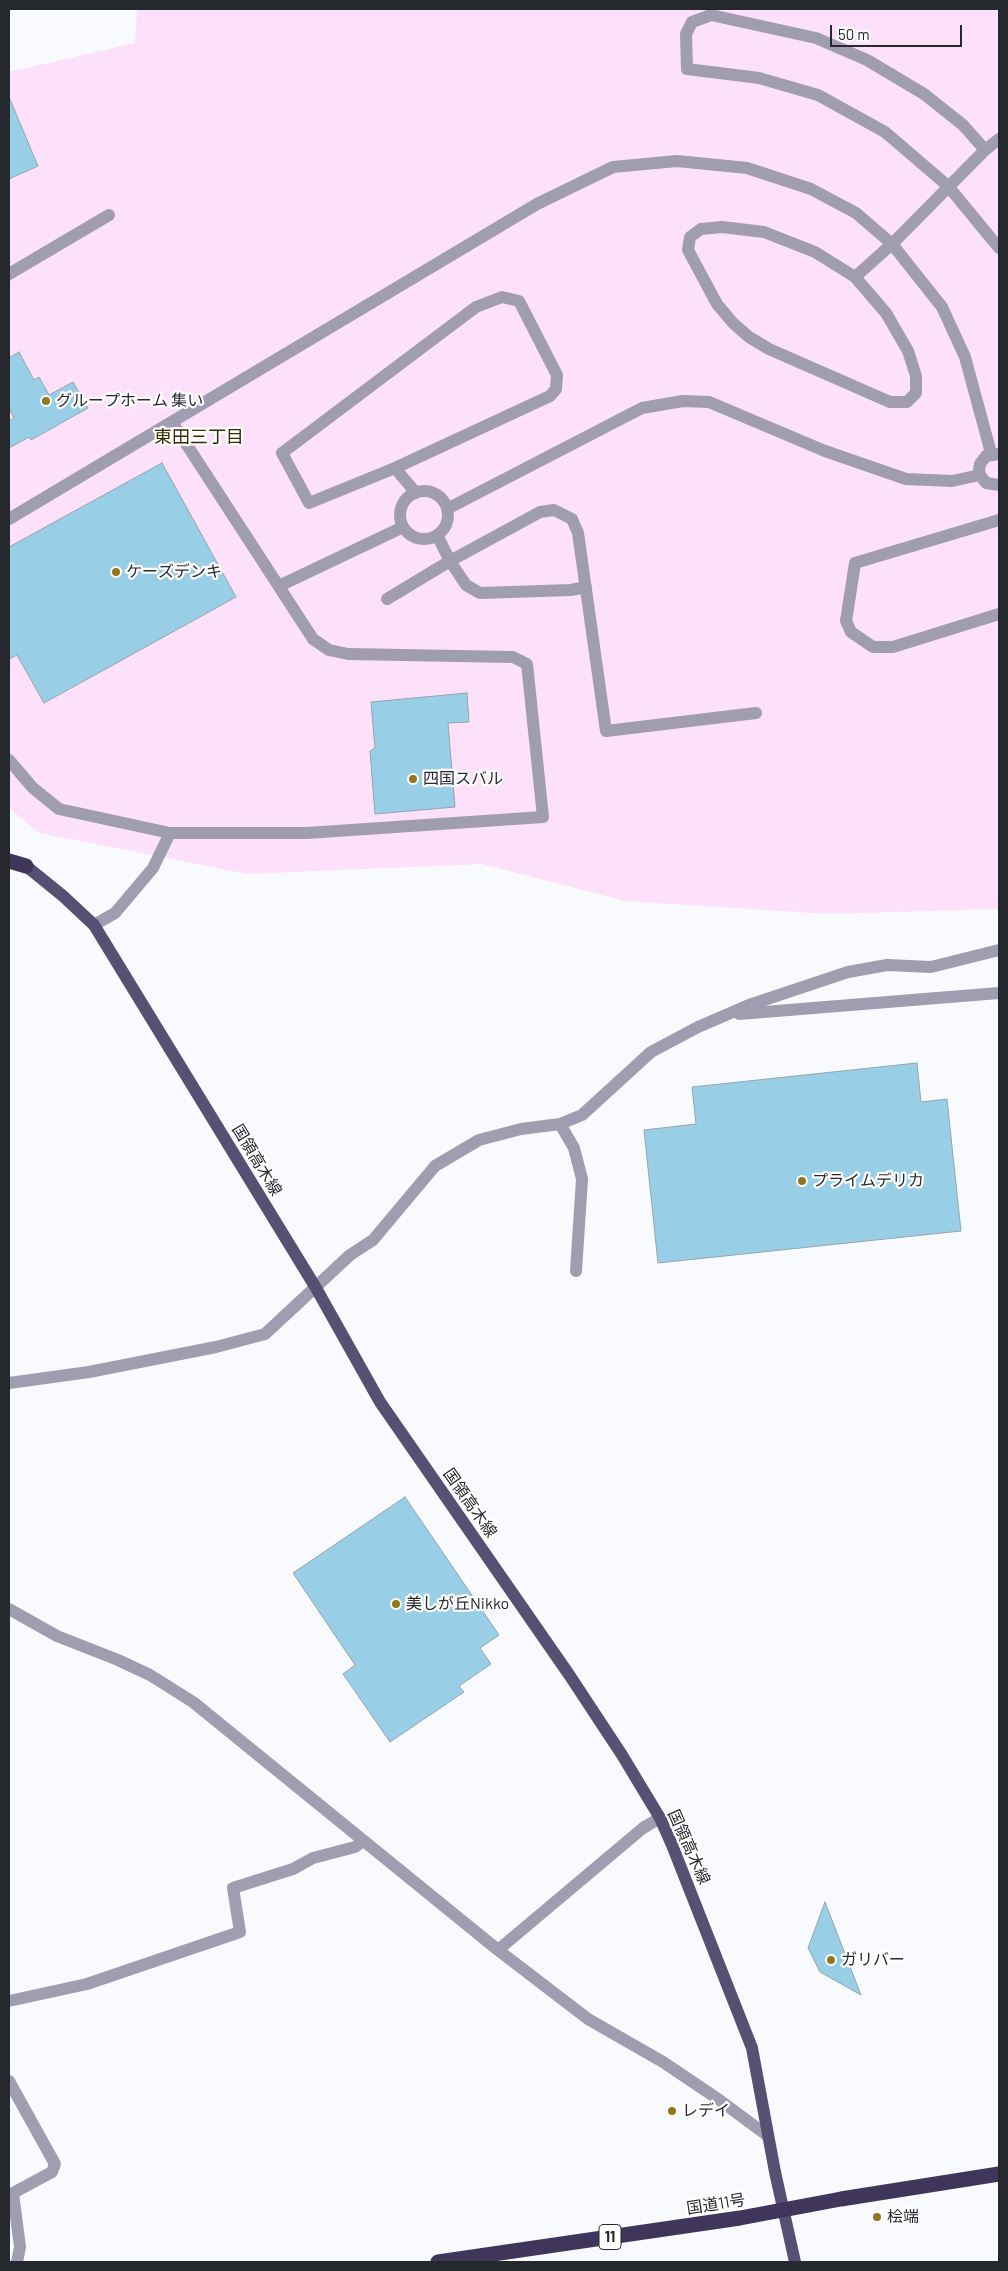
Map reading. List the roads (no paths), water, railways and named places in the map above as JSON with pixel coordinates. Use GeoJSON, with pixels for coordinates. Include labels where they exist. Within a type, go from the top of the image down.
{"type":"FeatureCollection","features":[{"type":"Feature","properties":{"kind":"highway"},"geometry":{"type":"LineString","coordinates":[[9,861],[26,866]]}},
{"type":"Feature","properties":{"kind":"highway","name":"国道11号"},"geometry":{"type":"LineString","coordinates":[[438,2262],[783,2211],[841,2199],[999,2174]]}},
{"type":"Feature","properties":{"kind":"main road","name":"国領高木線"},"geometry":{"type":"LineString","coordinates":[[26,866],[63,896],[94,925],[316,1288],[380,1402],[570,1676],[622,1755],[660,1818],[752,2048],[783,2211],[795,2262]]}},
{"type":"Feature","properties":{"kind":"street"},"geometry":{"type":"LineString","coordinates":[[985,150],[963,125],[932,100],[867,60],[816,38],[711,15],[692,22],[686,34],[687,69],[758,78],[818,95],[885,132],[948,186],[999,248]]}},
{"type":"Feature","properties":{"kind":"street"},"geometry":{"type":"LineString","coordinates":[[855,277],[892,244],[948,186],[999,139]]}},
{"type":"Feature","properties":{"kind":"street"},"geometry":{"type":"LineString","coordinates":[[9,519],[537,204],[613,167],[677,161],[746,168],[811,189],[856,213],[892,244],[942,308],[965,357],[995,454],[982,459],[980,475],[990,485],[999,486]]}},
{"type":"Feature","properties":{"kind":"street"},"geometry":{"type":"LineString","coordinates":[[9,274],[109,215]]}},
{"type":"Feature","properties":{"kind":"street"},"geometry":{"type":"LineString","coordinates":[[722,227],[764,232],[815,252],[855,277],[886,313],[908,351],[916,376],[916,393],[906,402],[890,402],[769,349],[750,337],[733,323],[717,304],[688,250],[690,237],[701,229],[722,227]]}},
{"type":"Feature","properties":{"kind":"street"},"geometry":{"type":"LineString","coordinates":[[502,297],[519,301],[557,375],[556,389],[550,396],[395,468],[309,503],[282,453],[476,307],[502,297]]}},
{"type":"Feature","properties":{"kind":"street"},"geometry":{"type":"LineString","coordinates":[[447,509],[642,408],[683,401],[710,402],[824,451],[906,479],[952,481],[980,475]]}},
{"type":"Feature","properties":{"kind":"street"},"geometry":{"type":"LineString","coordinates":[[9,760],[32,788],[59,808],[170,833],[307,833],[543,817],[527,664],[514,657],[348,654],[329,650],[313,639],[172,422]]}},
{"type":"Feature","properties":{"kind":"street"},"geometry":{"type":"LineString","coordinates":[[395,468],[416,493]]}},
{"type":"Feature","properties":{"kind":"street"},"geometry":{"type":"LineString","coordinates":[[416,493],[431,493],[438,496],[447,509],[446,523],[437,535],[430,538],[415,537],[403,527],[400,519],[403,504],[416,493]]}},
{"type":"Feature","properties":{"kind":"street"},"geometry":{"type":"LineString","coordinates":[[387,599],[450,561],[540,512],[554,510],[572,519],[578,533],[606,731],[756,713]]}},
{"type":"Feature","properties":{"kind":"street"},"geometry":{"type":"LineString","coordinates":[[999,520],[855,563],[846,621],[851,632],[873,647],[893,647],[999,614]]}},
{"type":"Feature","properties":{"kind":"street"},"geometry":{"type":"LineString","coordinates":[[279,586],[403,527]]}},
{"type":"Feature","properties":{"kind":"street"},"geometry":{"type":"LineString","coordinates":[[437,535],[450,561],[466,585],[480,593],[571,590],[586,587]]}},
{"type":"Feature","properties":{"kind":"street"},"geometry":{"type":"LineString","coordinates":[[94,925],[115,913],[153,868],[170,833]]}},
{"type":"Feature","properties":{"kind":"street"},"geometry":{"type":"LineString","coordinates":[[9,1383],[90,1372],[216,1347],[265,1334],[350,1255],[373,1240],[435,1166],[479,1140],[521,1129],[560,1124],[582,1115],[651,1052],[727,1015],[848,972],[887,965],[931,967],[999,950]]}},
{"type":"Feature","properties":{"kind":"street"},"geometry":{"type":"LineString","coordinates":[[727,1015],[999,993]]}},
{"type":"Feature","properties":{"kind":"street"},"geometry":{"type":"LineString","coordinates":[[560,1124],[574,1148],[582,1179],[576,1271]]}},
{"type":"Feature","properties":{"kind":"street"},"geometry":{"type":"LineString","coordinates":[[9,1609],[57,1636],[150,1675],[193,1702],[498,1950],[588,2019],[663,2062],[768,2136]]}},
{"type":"Feature","properties":{"kind":"street"},"geometry":{"type":"LineString","coordinates":[[498,1950],[643,1828],[660,1818]]}},
{"type":"Feature","properties":{"kind":"street"},"geometry":{"type":"LineString","coordinates":[[9,2001],[86,1984],[240,1932],[233,1888],[293,1869],[313,1858],[355,1847],[363,1841]]}},
{"type":"Feature","properties":{"kind":"street"},"geometry":{"type":"LineString","coordinates":[[9,2081],[55,2164],[52,2172],[13,2193],[20,2247],[17,2262]]}},
{"type":"Feature","properties":{"kind":"place","name":"グループホーム 集い"},"geometry":{"type":"Point","coordinates":[46,401]}},
{"type":"Feature","properties":{"kind":"place","name":"ケーズデンキ"},"geometry":{"type":"Point","coordinates":[116,572]}},
{"type":"Feature","properties":{"kind":"place","name":"四国スバル"},"geometry":{"type":"Point","coordinates":[413,779]}},
{"type":"Feature","properties":{"kind":"place","name":"プライムデリカ"},"geometry":{"type":"Point","coordinates":[802,1181]}},
{"type":"Feature","properties":{"kind":"place","name":"美しが丘Nikko"},"geometry":{"type":"Point","coordinates":[396,1604]}},
{"type":"Feature","properties":{"kind":"place","name":"ガリバー"},"geometry":{"type":"Point","coordinates":[831,1960]}},
{"type":"Feature","properties":{"kind":"place","name":"レデイ"},"geometry":{"type":"Point","coordinates":[672,2111]}},
{"type":"Feature","properties":{"kind":"place","name":"桧端"},"geometry":{"type":"Point","coordinates":[877,2217]}},
{"type":"Feature","properties":{"kind":"district","name":"東田三丁目"},"geometry":{"type":"Point","coordinates":[199,437]}}]}
